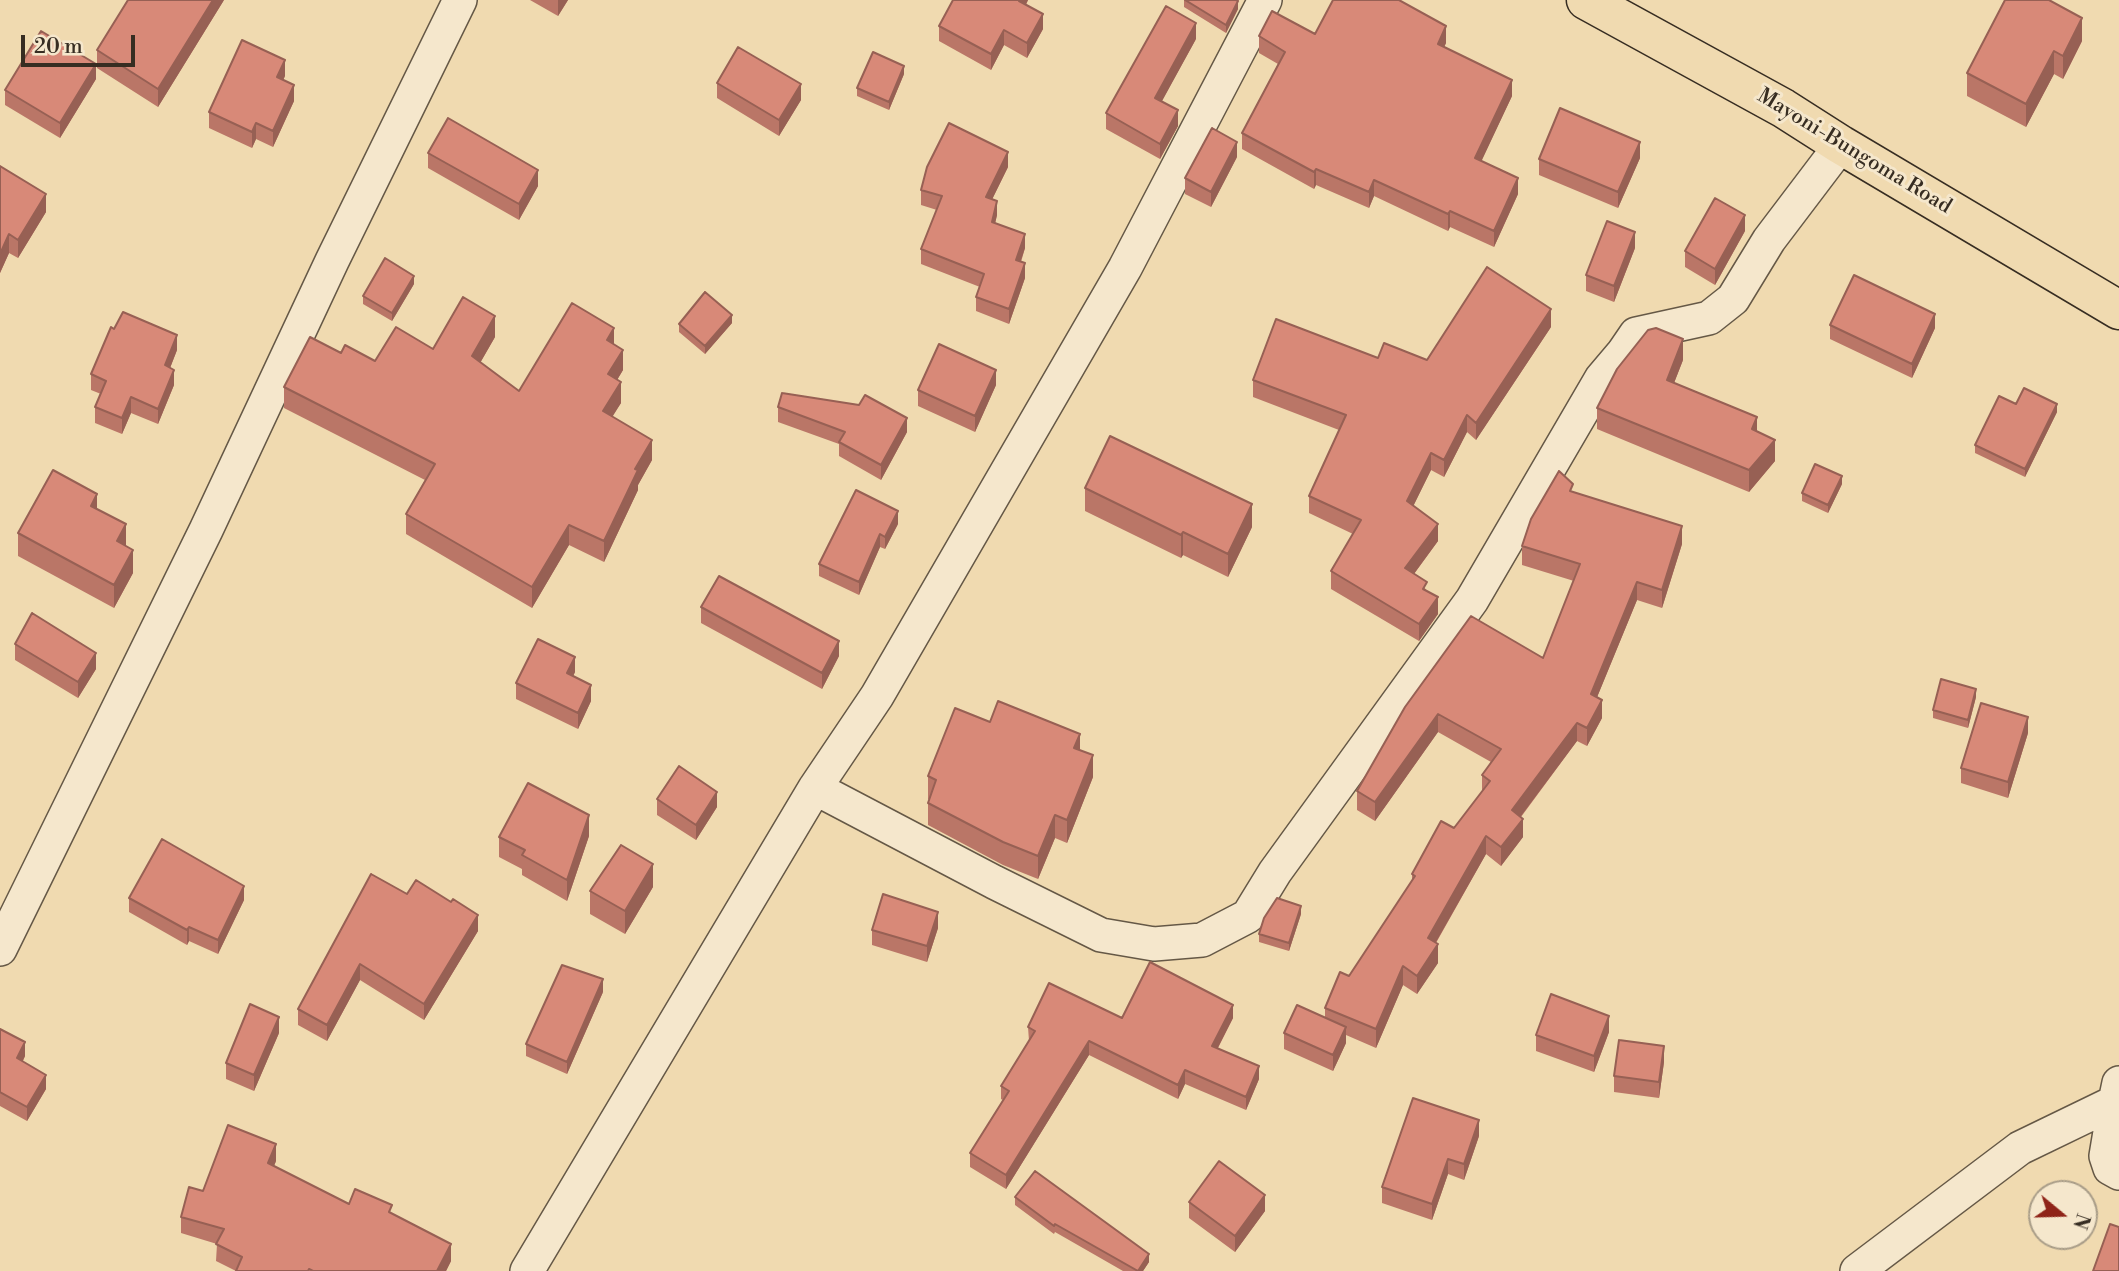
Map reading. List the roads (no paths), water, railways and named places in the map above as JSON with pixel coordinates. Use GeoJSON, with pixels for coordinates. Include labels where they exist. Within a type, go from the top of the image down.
{"type":"FeatureCollection","features":[{"type":"Feature","properties":{"kind":"main road","name":"Mayoni-Bungoma Road"},"geometry":{"type":"LineString","coordinates":[[1586,0],[1783,108],[2119,310]]}},
{"type":"Feature","properties":{"kind":"street"},"geometry":{"type":"LineString","coordinates":[[0,949],[200,542],[332,261],[460,0]]}},
{"type":"Feature","properties":{"kind":"street"},"geometry":{"type":"LineString","coordinates":[[527,1271],[815,788],[877,696],[1125,268],[1265,0]]}},
{"type":"Feature","properties":{"kind":"street"},"geometry":{"type":"LineString","coordinates":[[815,788],[1101,935],[1154,944],[1202,940],[1248,916],[1275,872],[1472,600],[1601,379],[1636,334],[1709,318],[1732,299],[1769,240],[1841,145]]}},
{"type":"Feature","properties":{"kind":"street"},"geometry":{"type":"LineString","coordinates":[[2117,1093],[2106,1156],[2110,1168],[2119,1172]]}},
{"type":"Feature","properties":{"kind":"street"},"geometry":{"type":"LineString","coordinates":[[1857,1271],[2020,1148],[2117,1093]]}}]}
